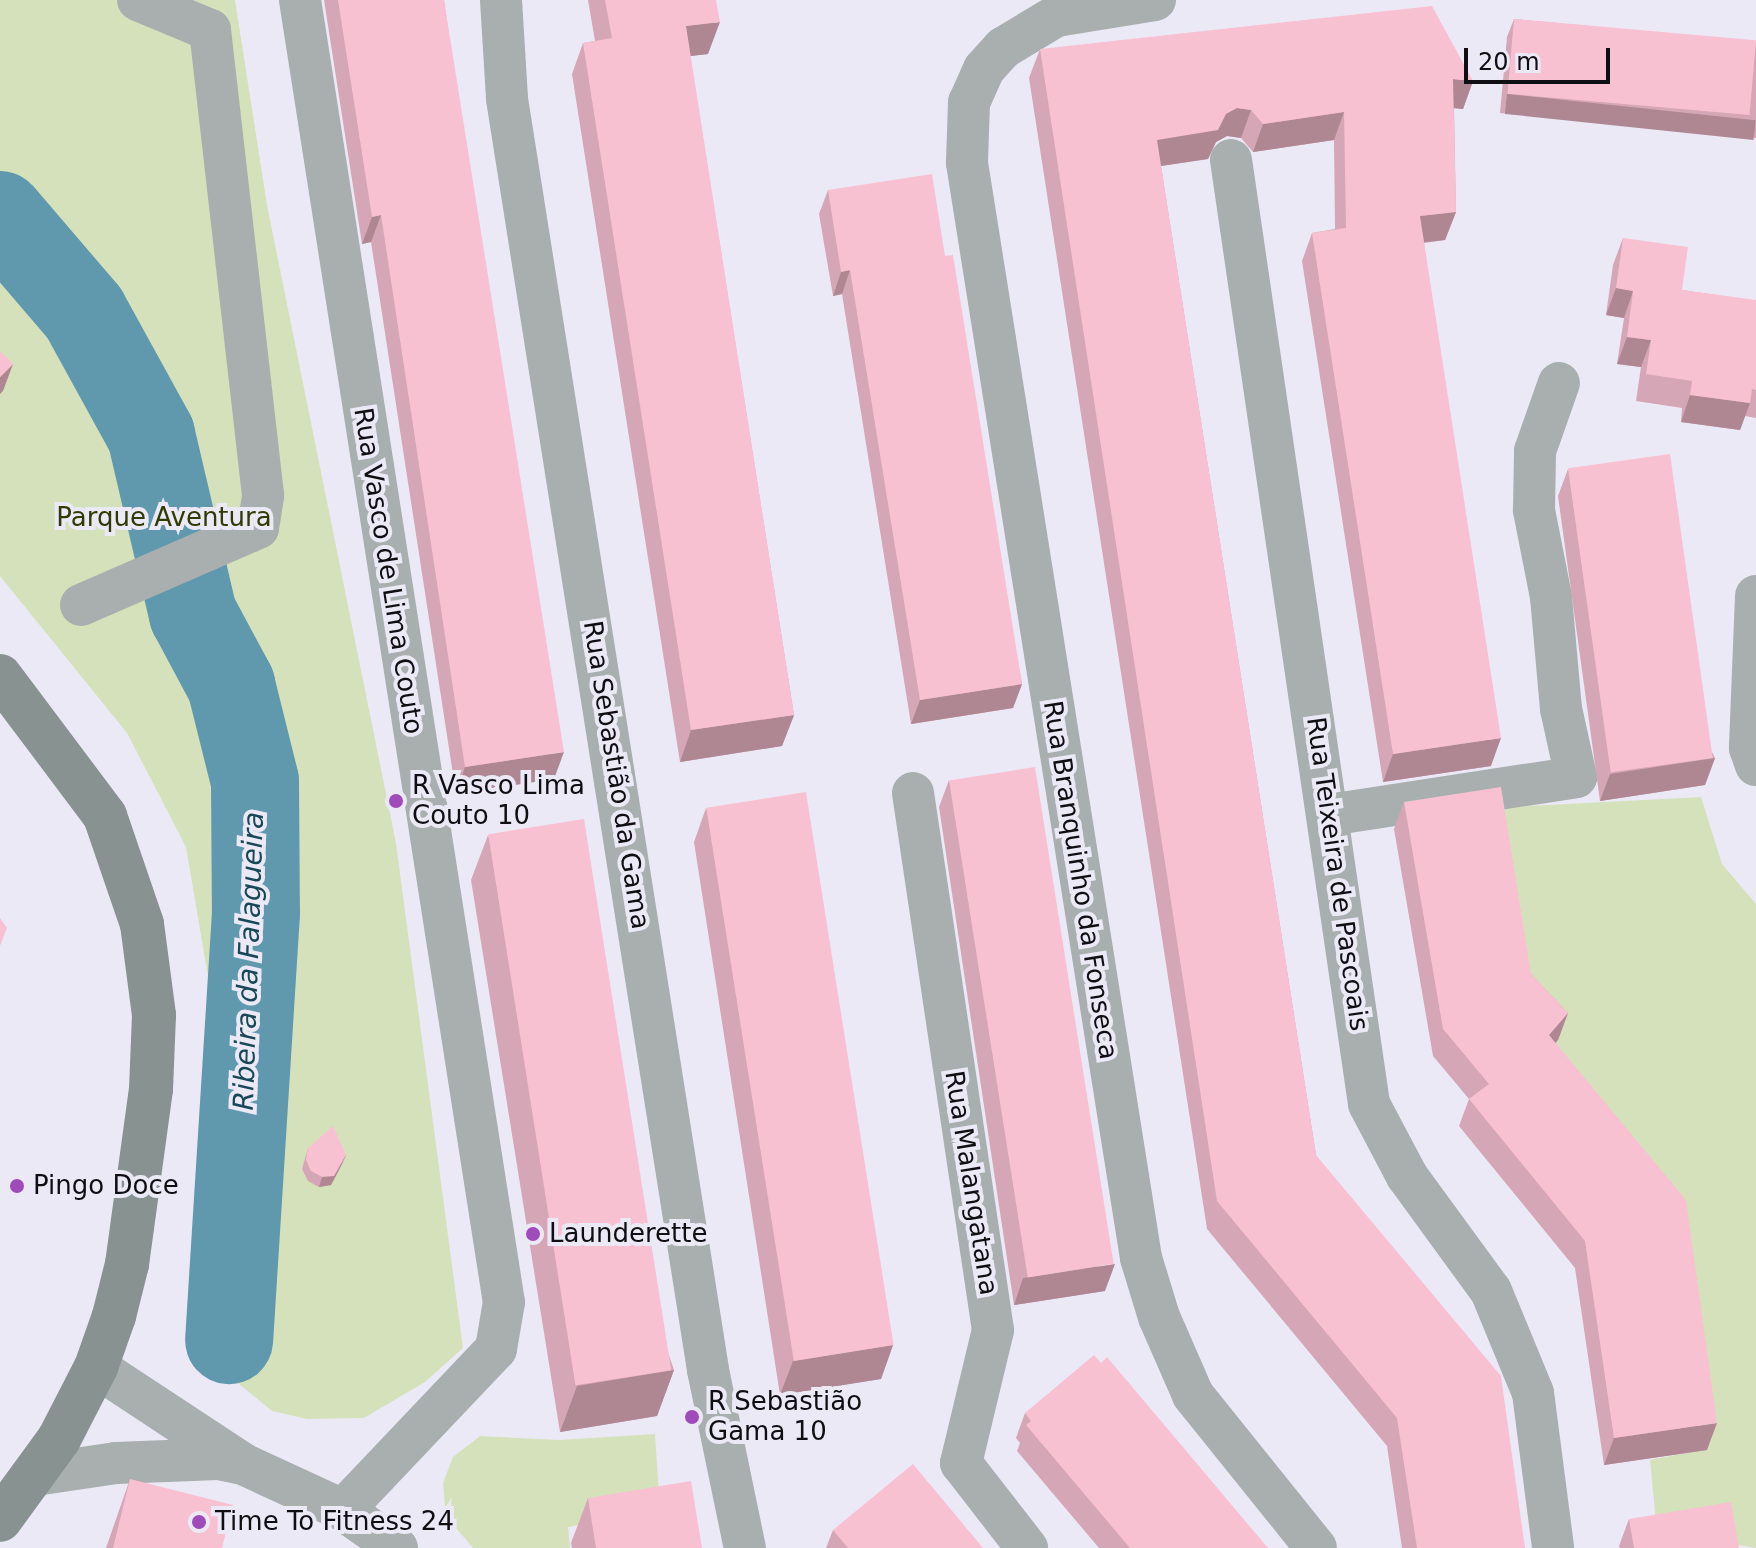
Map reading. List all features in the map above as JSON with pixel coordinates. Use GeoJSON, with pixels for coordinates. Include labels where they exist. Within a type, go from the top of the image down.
{"type":"FeatureCollection","features":[{"type":"Feature","properties":{"kind":"street"},"geometry":{"type":"LineString","coordinates":[[81,605],[258,528],[263,495],[210,30],[138,0]]}},
{"type":"Feature","properties":{"kind":"street","name":"Rua Vasco de Lima Couto"},"geometry":{"type":"LineString","coordinates":[[300,0],[504,1302],[496,1349],[343,1510]]}},
{"type":"Feature","properties":{"kind":"street","name":"Rua Sebastião da Gama"},"geometry":{"type":"LineString","coordinates":[[501,0],[509,114],[708,1370],[745,1548]]}},
{"type":"Feature","properties":{"kind":"street","name":"Rua Branquinho da Fonseca"},"geometry":{"type":"LineString","coordinates":[[1155,0],[1056,16],[1003,48],[984,69],[969,102],[967,163],[1141,1258],[1159,1317],[1193,1395],[1316,1548]]}},
{"type":"Feature","properties":{"kind":"street","name":"Rua Teixeira de Pascoais"},"geometry":{"type":"LineString","coordinates":[[1231,160],[1369,1104],[1407,1176],[1491,1291],[1533,1393],[1553,1548]]}},
{"type":"Feature","properties":{"kind":"street"},"geometry":{"type":"LineString","coordinates":[[1329,815],[1576,777],[1561,709],[1551,597],[1534,510],[1535,451],[1559,383]]}},
{"type":"Feature","properties":{"kind":"street"},"geometry":{"type":"LineString","coordinates":[[1756,596],[1750,748],[1756,765]]}},
{"type":"Feature","properties":{"kind":"street"},"geometry":{"type":"LineString","coordinates":[[0,676],[105,816],[133,887],[151,974],[151,1089],[127,1264],[96,1367],[35,1475],[0,1520]]}},
{"type":"Feature","properties":{"kind":"street","name":"Rua Malangatana"},"geometry":{"type":"LineString","coordinates":[[913,793],[993,1330],[961,1463],[1027,1548]]}},
{"type":"Feature","properties":{"kind":"street"},"geometry":{"type":"LineString","coordinates":[[96,1367],[243,1464],[343,1510],[397,1548]]}},
{"type":"Feature","properties":{"kind":"street"},"geometry":{"type":"LineString","coordinates":[[35,1475],[116,1463],[218,1459],[243,1464]]}},
{"type":"Feature","properties":{"kind":"green space","name":"Parque Aventura"},"geometry":{"type":"Polygon","coordinates":[[[0,0],[235,0],[267,205],[396,843],[463,1348],[425,1382],[364,1418],[307,1419],[272,1411],[206,1357],[187,1314],[213,1006],[186,847],[127,733],[0,576],[0,0]]]}},
{"type":"Feature","properties":{"kind":"green space"},"geometry":{"type":"Polygon","coordinates":[[[1701,797],[1722,864],[1756,904],[1756,1548],[1657,1532],[1650,1460],[1707,1449],[1522,1001],[1490,808],[1701,797]]]}},
{"type":"Feature","properties":{"kind":"green space"},"geometry":{"type":"Polygon","coordinates":[[[655,1434],[660,1509],[568,1527],[570,1548],[473,1548],[446,1516],[443,1483],[453,1457],[480,1436],[559,1440],[655,1434]]]}},
{"type":"Feature","properties":{"kind":"building"},"geometry":{"type":"Polygon","coordinates":[[[338,0],[444,0],[564,752],[465,767],[381,215],[372,217],[338,0]]]}},
{"type":"Feature","properties":{"kind":"building"},"geometry":{"type":"Polygon","coordinates":[[[605,0],[716,0],[720,22],[686,26],[794,715],[691,730],[583,43],[612,38],[605,0]]]}},
{"type":"Feature","properties":{"kind":"building"},"geometry":{"type":"Polygon","coordinates":[[[1432,6],[1473,81],[1453,79],[1456,212],[1420,216],[1501,738],[1393,754],[1312,233],[1346,228],[1344,112],[1263,124],[1251,110],[1237,108],[1226,114],[1218,130],[1157,140],[1316,1155],[1501,1376],[1525,1548],[1417,1548],[1397,1418],[1217,1201],[1040,49],[1432,6]]]}},
{"type":"Feature","properties":{"kind":"building"},"geometry":{"type":"Polygon","coordinates":[[[1514,19],[1756,40],[1750,115],[1507,94],[1514,19]]]}},
{"type":"Feature","properties":{"kind":"building"},"geometry":{"type":"Polygon","coordinates":[[[932,174],[945,256],[953,255],[1022,684],[920,700],[850,270],[841,272],[828,190],[932,174]]]}},
{"type":"Feature","properties":{"kind":"building"},"geometry":{"type":"Polygon","coordinates":[[[1623,238],[1688,247],[1682,290],[1756,300],[1756,390],[1752,389],[1750,403],[1690,395],[1692,381],[1646,374],[1651,340],[1627,337],[1633,291],[1616,288],[1623,238]]]}},
{"type":"Feature","properties":{"kind":"building"},"geometry":{"type":"Polygon","coordinates":[[[0,351],[13,364],[0,377],[0,351]]]}},
{"type":"Feature","properties":{"kind":"building"},"geometry":{"type":"Polygon","coordinates":[[[1670,454],[1713,758],[1611,772],[1568,468],[1670,454]]]}},
{"type":"Feature","properties":{"kind":"building"},"geometry":{"type":"Polygon","coordinates":[[[1035,767],[1114,1264],[1028,1277],[949,781],[1035,767]]]}},
{"type":"Feature","properties":{"kind":"building"},"geometry":{"type":"Polygon","coordinates":[[[1501,787],[1531,974],[1568,1013],[1549,1035],[1686,1200],[1717,1423],[1614,1438],[1585,1241],[1469,1099],[1489,1084],[1443,1029],[1404,802],[1501,787]]]}},
{"type":"Feature","properties":{"kind":"building"},"geometry":{"type":"Polygon","coordinates":[[[806,792],[894,1345],[794,1361],[706,808],[806,792]]]}},
{"type":"Feature","properties":{"kind":"building"},"geometry":{"type":"Polygon","coordinates":[[[584,819],[671,1370],[575,1385],[488,834],[584,819]]]}},
{"type":"Feature","properties":{"kind":"building"},"geometry":{"type":"Polygon","coordinates":[[[0,918],[7,928],[0,946],[0,918]]]}},
{"type":"Feature","properties":{"kind":"building"},"geometry":{"type":"Polygon","coordinates":[[[333,1126],[346,1155],[334,1176],[322,1177],[311,1171],[306,1160],[308,1148],[333,1126]]]}},
{"type":"Feature","properties":{"kind":"building"},"geometry":{"type":"Polygon","coordinates":[[[1094,1355],[1101,1363],[1107,1357],[1268,1548],[1130,1548],[1026,1425],[1031,1421],[1025,1413],[1094,1355]]]}},
{"type":"Feature","properties":{"kind":"building"},"geometry":{"type":"Polygon","coordinates":[[[913,1464],[983,1548],[848,1548],[833,1530],[913,1464]]]}},
{"type":"Feature","properties":{"kind":"building"},"geometry":{"type":"Polygon","coordinates":[[[130,1479],[233,1505],[222,1548],[113,1548],[130,1479]]]}},
{"type":"Feature","properties":{"kind":"building"},"geometry":{"type":"Polygon","coordinates":[[[691,1481],[702,1548],[596,1548],[588,1498],[691,1481]]]}},
{"type":"Feature","properties":{"kind":"building"},"geometry":{"type":"Polygon","coordinates":[[[1731,1502],[1739,1548],[1634,1548],[1629,1519],[1731,1502]]]}},
{"type":"Feature","properties":{"kind":"waterway","name":"Ribeira da Falagueira"},"geometry":{"type":"LineString","coordinates":[[0,215],[84,313],[151,435],[193,614],[231,685],[255,781],[256,913],[229,1340]]}},
{"type":"Feature","properties":{"kind":"place","name":"R Vasco Lima Couto 10"},"geometry":{"type":"Point","coordinates":[396,801]}},
{"type":"Feature","properties":{"kind":"place","name":"Pingo Doce"},"geometry":{"type":"Point","coordinates":[17,1186]}},
{"type":"Feature","properties":{"kind":"place","name":"Launderette"},"geometry":{"type":"Point","coordinates":[533,1234]}},
{"type":"Feature","properties":{"kind":"place","name":"R Sebastião Gama 10"},"geometry":{"type":"Point","coordinates":[692,1417]}},
{"type":"Feature","properties":{"kind":"place","name":"Time To Fitness 24"},"geometry":{"type":"Point","coordinates":[199,1522]}}]}
